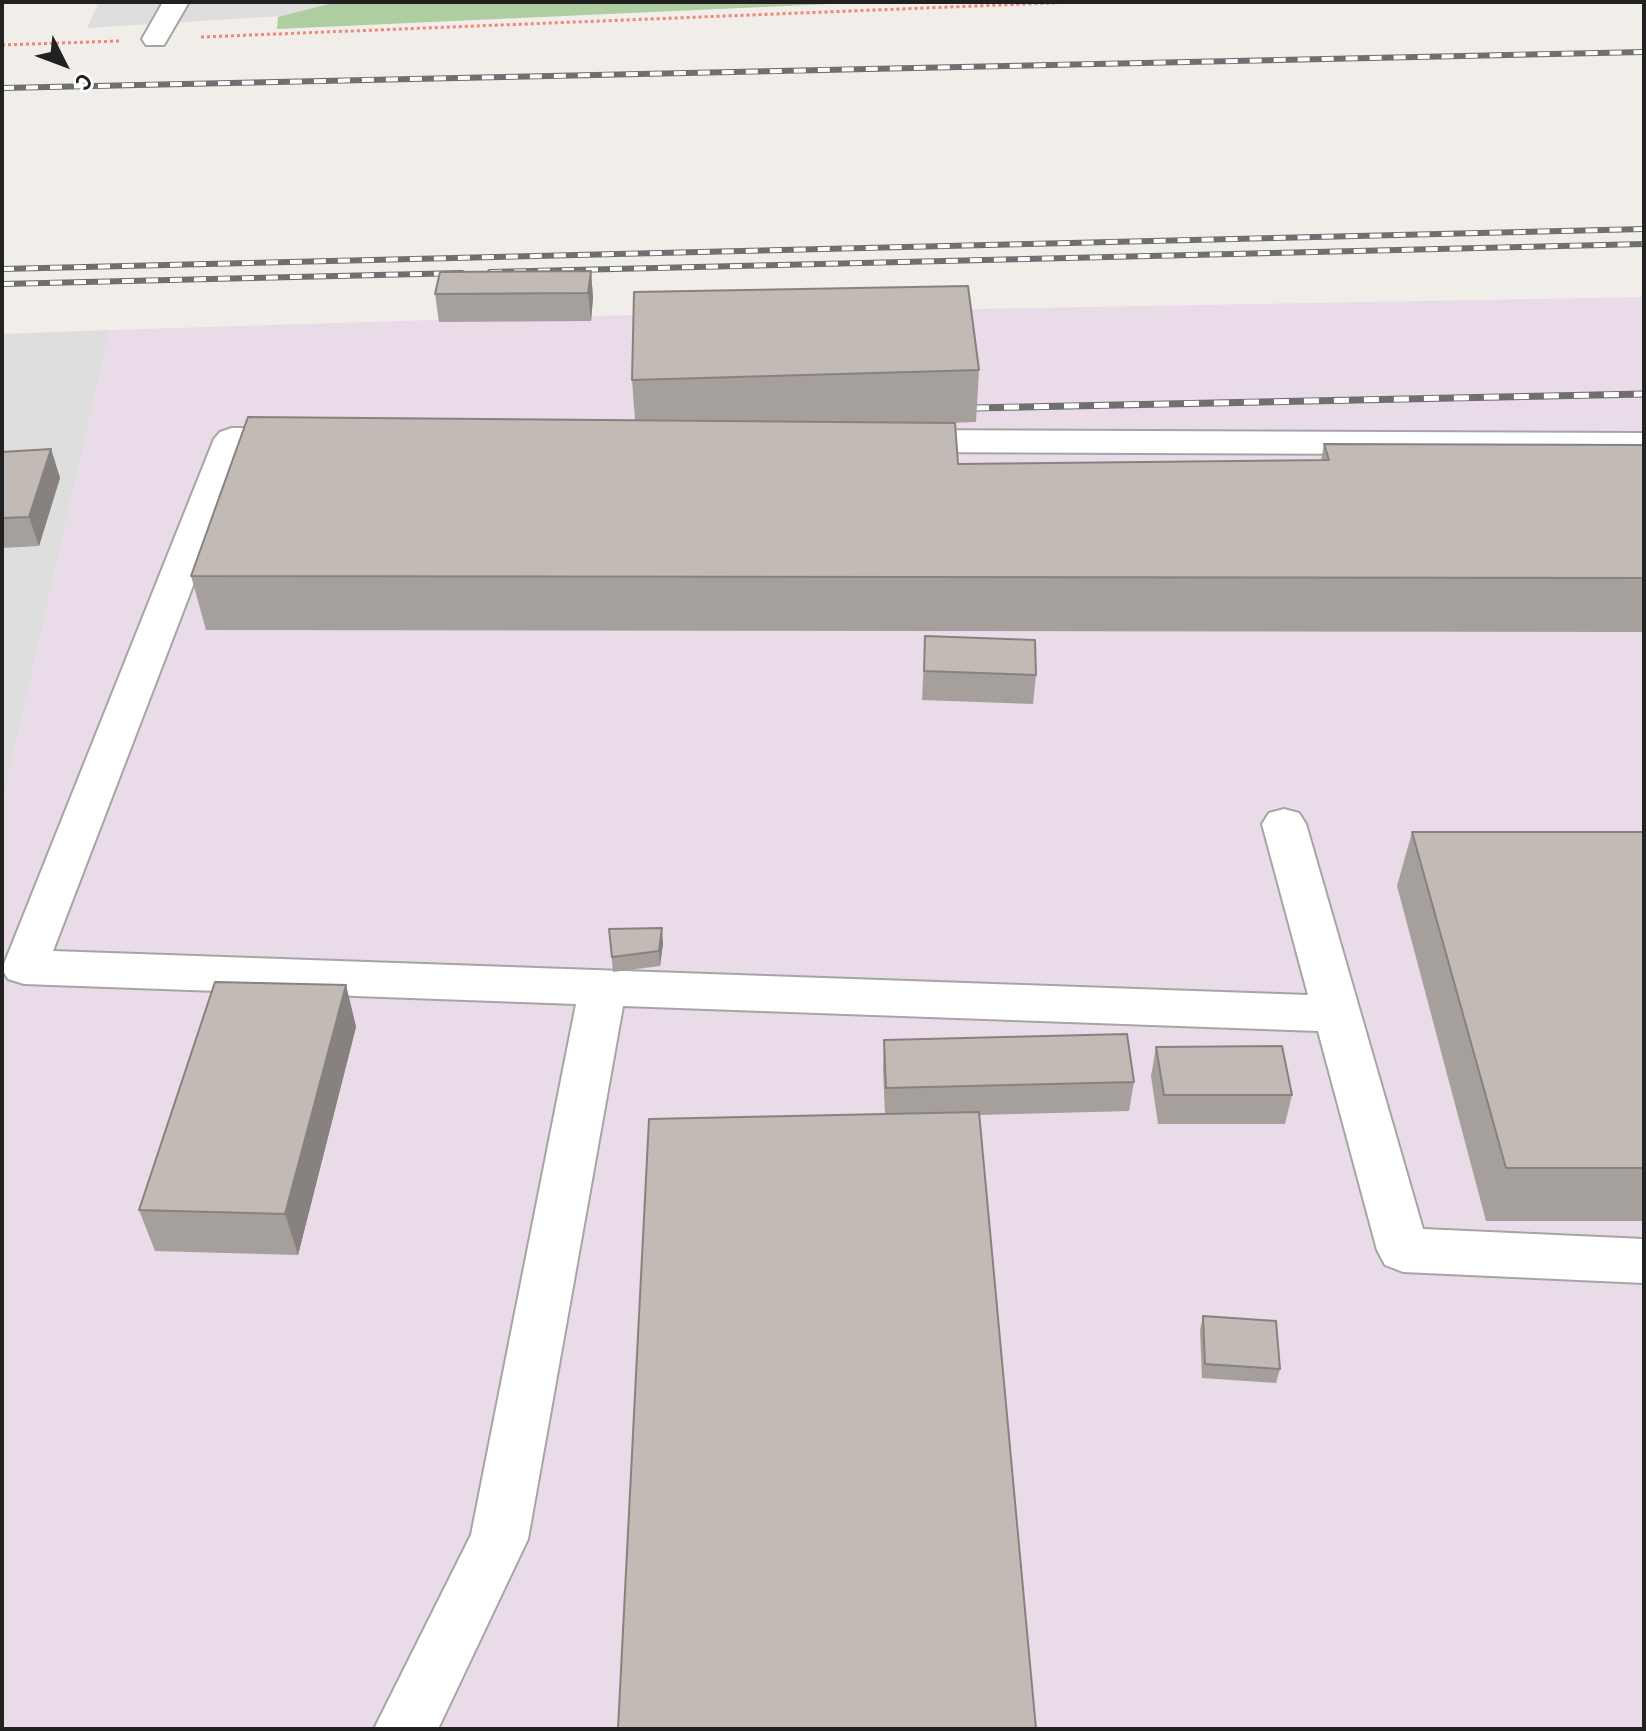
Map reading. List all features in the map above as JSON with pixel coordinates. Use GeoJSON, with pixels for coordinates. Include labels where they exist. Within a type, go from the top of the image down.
{"type":"FeatureCollection","features":[{"type":"Feature","properties":{"kind":"street"},"geometry":{"type":"LineString","coordinates":[[155,39],[176,2]]}},
{"type":"Feature","properties":{"kind":"street"},"geometry":{"type":"LineString","coordinates":[[327,439],[232,439],[24,967],[1338,1014]]}},
{"type":"Feature","properties":{"kind":"street"},"geometry":{"type":"LineString","coordinates":[[851,441],[1644,444]]}},
{"type":"Feature","properties":{"kind":"street"},"geometry":{"type":"LineString","coordinates":[[1284,824],[1403,1250],[1644,1261]]}},
{"type":"Feature","properties":{"kind":"street"},"geometry":{"type":"LineString","coordinates":[[405,1729],[499,1539],[603,988]]}},
{"type":"Feature","properties":{"kind":"path"},"geometry":{"type":"LineString","coordinates":[[2,45],[1075,2]]}},
{"type":"Feature","properties":{"kind":"shaded area"},"geometry":{"type":"Polygon","coordinates":[[[99,2],[458,2],[445,6],[87,28],[99,2]]]}},
{"type":"Feature","properties":{"kind":"shaded area"},"geometry":{"type":"Polygon","coordinates":[[[1644,297],[1644,1729],[2,1729],[2,806],[110,330],[529,317],[1644,297]]]}},
{"type":"Feature","properties":{"kind":"shaded area"},"geometry":{"type":"Polygon","coordinates":[[[110,330],[2,806],[2,334],[110,330]]]}},
{"type":"Feature","properties":{"kind":"green space"},"geometry":{"type":"Polygon","coordinates":[[[337,2],[873,2],[277,29],[278,17],[337,2]]]}},
{"type":"Feature","properties":{"kind":"building"},"geometry":{"type":"Polygon","coordinates":[[[591,271],[588,293],[435,294],[440,272],[591,271]]]}},
{"type":"Feature","properties":{"kind":"building"},"geometry":{"type":"Polygon","coordinates":[[[968,286],[979,370],[632,380],[634,292],[968,286]]]}},
{"type":"Feature","properties":{"kind":"building"},"geometry":{"type":"Polygon","coordinates":[[[248,417],[955,423],[958,464],[1329,460],[1324,444],[1644,445],[1644,578],[191,576],[248,417]]]}},
{"type":"Feature","properties":{"kind":"building"},"geometry":{"type":"Polygon","coordinates":[[[51,449],[29,517],[2,518],[2,452],[51,449]]]}},
{"type":"Feature","properties":{"kind":"building"},"geometry":{"type":"Polygon","coordinates":[[[925,636],[1035,640],[1036,675],[924,671],[925,636]]]}},
{"type":"Feature","properties":{"kind":"building"},"geometry":{"type":"Polygon","coordinates":[[[1412,832],[1644,832],[1644,1168],[1506,1168],[1412,832]]]}},
{"type":"Feature","properties":{"kind":"building"},"geometry":{"type":"Polygon","coordinates":[[[662,928],[659,951],[612,957],[609,929],[662,928]]]}},
{"type":"Feature","properties":{"kind":"building"},"geometry":{"type":"Polygon","coordinates":[[[215,982],[346,985],[285,1214],[139,1210],[215,982]]]}},
{"type":"Feature","properties":{"kind":"building"},"geometry":{"type":"Polygon","coordinates":[[[1127,1034],[1134,1082],[886,1088],[884,1040],[1127,1034]]]}},
{"type":"Feature","properties":{"kind":"building"},"geometry":{"type":"Polygon","coordinates":[[[1282,1046],[1292,1095],[1164,1095],[1156,1047],[1282,1046]]]}},
{"type":"Feature","properties":{"kind":"building"},"geometry":{"type":"Polygon","coordinates":[[[979,1112],[1036,1729],[618,1729],[649,1119],[979,1112]]]}},
{"type":"Feature","properties":{"kind":"building"},"geometry":{"type":"Polygon","coordinates":[[[1203,1316],[1276,1321],[1280,1369],[1205,1364],[1203,1316]]]}},
{"type":"Feature","properties":{"kind":"railway"},"geometry":{"type":"LineString","coordinates":[[2,88],[1644,52]]}},
{"type":"Feature","properties":{"kind":"railway"},"geometry":{"type":"LineString","coordinates":[[2,269],[1644,229]]}},
{"type":"Feature","properties":{"kind":"railway"},"geometry":{"type":"LineString","coordinates":[[490,272],[1644,244]]}},
{"type":"Feature","properties":{"kind":"railway"},"geometry":{"type":"LineString","coordinates":[[2,284],[462,273]]}},
{"type":"Feature","properties":{"kind":"railway"},"geometry":{"type":"LineString","coordinates":[[974,408],[1644,394]]}}]}
